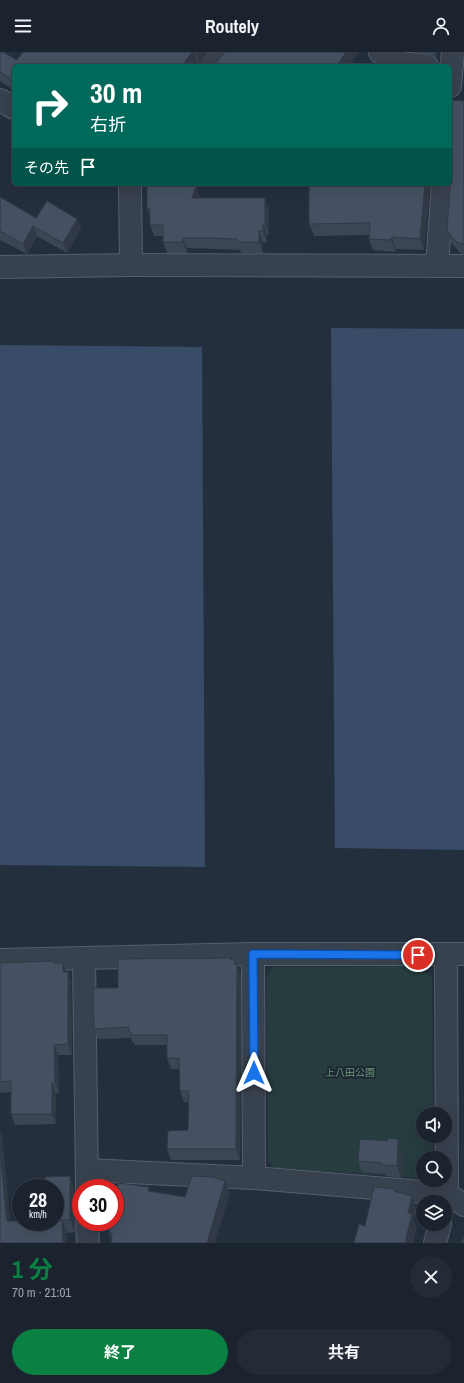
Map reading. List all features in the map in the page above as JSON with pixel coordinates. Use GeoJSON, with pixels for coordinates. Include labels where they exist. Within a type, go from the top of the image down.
{"type":"FeatureCollection","features":[{"type":"Feature","properties":{"kind":"street"},"geometry":{"type":"LineString","coordinates":[[214,64],[223,52]]}},
{"type":"Feature","properties":{"kind":"street"},"geometry":{"type":"LineString","coordinates":[[380,52],[393,62],[410,64]]}},
{"type":"Feature","properties":{"kind":"street"},"geometry":{"type":"LineString","coordinates":[[0,100],[12,107]]}},
{"type":"Feature","properties":{"kind":"street"},"geometry":{"type":"LineString","coordinates":[[130,186],[131,265]]}},
{"type":"Feature","properties":{"kind":"street"},"geometry":{"type":"LineString","coordinates":[[437,266],[443,186]]}},
{"type":"Feature","properties":{"kind":"street"},"geometry":{"type":"LineString","coordinates":[[0,267],[131,265],[464,266]]}},
{"type":"Feature","properties":{"kind":"street"},"geometry":{"type":"LineString","coordinates":[[253,954],[254,1178]]}},
{"type":"Feature","properties":{"kind":"street"},"geometry":{"type":"LineString","coordinates":[[0,960],[253,954],[455,954],[452,1201]]}},
{"type":"Feature","properties":{"kind":"street"},"geometry":{"type":"LineString","coordinates":[[84,959],[87,1179],[254,1178],[416,1197]]}},
{"type":"Feature","properties":{"kind":"street"},"geometry":{"type":"LineString","coordinates":[[87,1231],[88,1243]]}},
{"type":"Feature","properties":{"kind":"street"},"geometry":{"type":"LineString","coordinates":[[435,1243],[438,1231]]}},
{"type":"Feature","properties":{"kind":"green space","name":"上八田公園"},"geometry":{"type":"Polygon","coordinates":[[[418,966],[432,978],[433,1107],[416,1107],[416,1143],[433,1143],[433,1151],[416,1151],[416,1178],[275,1168],[268,1162],[266,976],[273,967],[418,966]]]}},
{"type":"Feature","properties":{"kind":"water"},"geometry":{"type":"Polygon","coordinates":[[[331,328],[464,329],[464,850],[335,848],[331,328]]]}},
{"type":"Feature","properties":{"kind":"water"},"geometry":{"type":"Polygon","coordinates":[[[0,345],[202,347],[205,867],[0,865],[0,345]]]}},
{"type":"Feature","properties":{"kind":"building"},"geometry":{"type":"Polygon","coordinates":[[[0,52],[3,52],[17,60],[23,52],[192,52],[183,64],[12,64],[12,80],[0,72],[0,52]]]}},
{"type":"Feature","properties":{"kind":"building"},"geometry":{"type":"Polygon","coordinates":[[[225,52],[346,52],[338,64],[215,64],[225,52]]]}},
{"type":"Feature","properties":{"kind":"building"},"geometry":{"type":"Polygon","coordinates":[[[386,62],[401,64],[385,64],[386,62]]]}},
{"type":"Feature","properties":{"kind":"building"},"geometry":{"type":"Polygon","coordinates":[[[452,100],[464,101],[464,244],[456,242],[447,230],[450,186],[452,186],[452,100]]]}},
{"type":"Feature","properties":{"kind":"building"},"geometry":{"type":"Polygon","coordinates":[[[147,186],[196,186],[192,198],[265,198],[265,224],[263,224],[263,231],[259,231],[259,242],[237,242],[237,239],[183,238],[183,242],[163,242],[163,225],[150,225],[150,208],[147,208],[147,186]]]}},
{"type":"Feature","properties":{"kind":"building"},"geometry":{"type":"Polygon","coordinates":[[[309,186],[425,186],[420,239],[392,237],[391,240],[369,239],[370,223],[309,224],[309,186]]]}},
{"type":"Feature","properties":{"kind":"building"},"geometry":{"type":"Polygon","coordinates":[[[0,197],[36,218],[47,201],[77,219],[63,243],[33,226],[23,244],[0,231],[0,197]]]}},
{"type":"Feature","properties":{"kind":"building"},"geometry":{"type":"Polygon","coordinates":[[[231,958],[231,960],[235,960],[235,965],[237,964],[236,1149],[167,1149],[168,1131],[188,1130],[189,1091],[180,1091],[179,1058],[167,1058],[167,1035],[131,1035],[131,1032],[129,1032],[129,1027],[94,1029],[93,988],[118,988],[118,959],[231,958]]]}},
{"type":"Feature","properties":{"kind":"building"},"geometry":{"type":"Polygon","coordinates":[[[54,961],[54,963],[63,963],[63,972],[68,972],[68,1044],[54,1045],[55,1082],[52,1083],[52,1114],[11,1114],[11,1081],[0,1082],[0,963],[54,961]]]}},
{"type":"Feature","properties":{"kind":"building"},"geometry":{"type":"Polygon","coordinates":[[[388,1138],[398,1139],[397,1166],[358,1161],[360,1139],[388,1141],[388,1138]]]}},
{"type":"Feature","properties":{"kind":"building"},"geometry":{"type":"Polygon","coordinates":[[[0,1151],[7,1221],[12,1221],[12,1231],[62,1231],[63,1243],[0,1243],[0,1151]]]}},
{"type":"Feature","properties":{"kind":"building"},"geometry":{"type":"Polygon","coordinates":[[[70,1176],[70,1220],[64,1220],[64,1179],[45,1179],[45,1177],[70,1176]]]}},
{"type":"Feature","properties":{"kind":"building"},"geometry":{"type":"Polygon","coordinates":[[[192,1176],[212,1177],[225,1181],[207,1243],[111,1243],[112,1233],[109,1233],[109,1231],[124,1231],[124,1184],[149,1187],[148,1191],[185,1197],[192,1176]]]}},
{"type":"Feature","properties":{"kind":"building"},"geometry":{"type":"Polygon","coordinates":[[[374,1187],[394,1189],[394,1191],[412,1196],[408,1213],[412,1214],[405,1243],[354,1243],[359,1224],[365,1226],[374,1187]]]}},
{"type":"Feature","properties":{"kind":"building"},"geometry":{"type":"Polygon","coordinates":[[[464,1236],[464,1243],[461,1243],[464,1236]]]}},
{"type":"Feature","properties":{"kind":"route"},"geometry":{"type":"LineString","coordinates":[[254,1073],[253,954],[418,955]]}}]}
